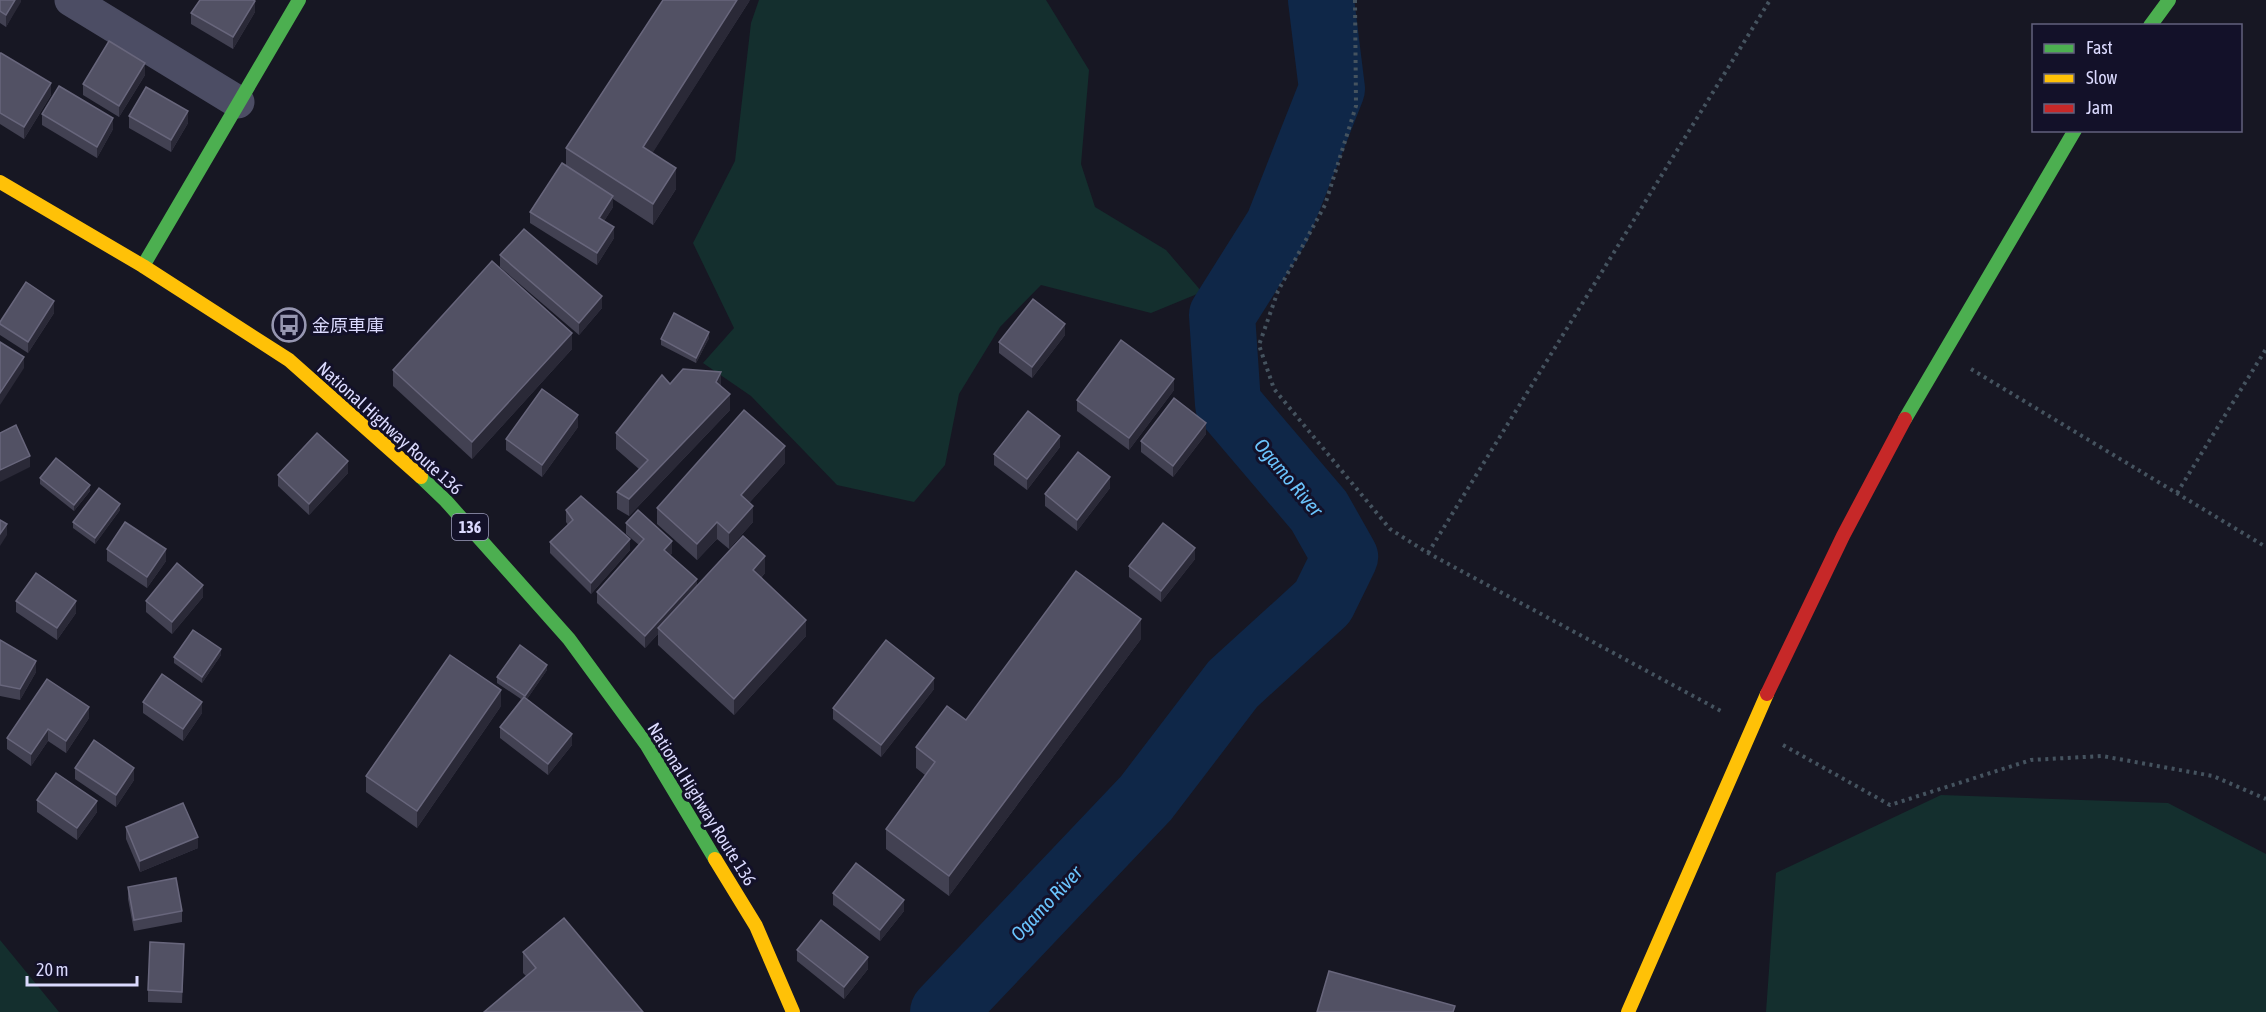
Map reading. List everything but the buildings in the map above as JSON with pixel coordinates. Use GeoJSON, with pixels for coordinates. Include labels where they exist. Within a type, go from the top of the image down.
{"type":"FeatureCollection","features":[{"type":"Feature","properties":{"kind":"main road"},"geometry":{"type":"LineString","coordinates":[[143,266],[299,0]]}},
{"type":"Feature","properties":{"kind":"main road"},"geometry":{"type":"LineString","coordinates":[[2151,24],[2169,0]]}},
{"type":"Feature","properties":{"kind":"main road"},"geometry":{"type":"LineString","coordinates":[[1628,1012],[1751,728],[1876,472],[1943,352],[2074,132]]}},
{"type":"Feature","properties":{"kind":"main road","name":"National Highway Route 136"},"geometry":{"type":"LineString","coordinates":[[0,182],[143,266],[289,360],[384,442],[446,501],[568,639],[646,744],[756,926],[793,1012]]}},
{"type":"Feature","properties":{"kind":"street"},"geometry":{"type":"LineString","coordinates":[[86,4],[238,102]]}},
{"type":"Feature","properties":{"kind":"path"},"geometry":{"type":"LineString","coordinates":[[1355,0],[1356,106],[1325,204],[1278,291],[1259,345],[1274,389],[1390,530],[1428,553],[1890,805],[2031,760],[2102,756],[2213,776],[2266,799]]}},
{"type":"Feature","properties":{"kind":"path"},"geometry":{"type":"LineString","coordinates":[[1428,553],[1770,0]]}},
{"type":"Feature","properties":{"kind":"path"},"geometry":{"type":"LineString","coordinates":[[2177,493],[2266,349]]}},
{"type":"Feature","properties":{"kind":"path"},"geometry":{"type":"LineString","coordinates":[[1943,352],[2266,548]]}},
{"type":"Feature","properties":{"kind":"green space"},"geometry":{"type":"Polygon","coordinates":[[[759,0],[1046,0],[1089,70],[1081,164],[1095,207],[1166,250],[1202,292],[1151,313],[1041,285],[1000,327],[959,394],[945,465],[914,502],[837,485],[751,396],[703,363],[734,328],[693,243],[735,161],[751,23],[759,0]]]}},
{"type":"Feature","properties":{"kind":"green space"},"geometry":{"type":"Polygon","coordinates":[[[1941,795],[2168,803],[2266,854],[2266,1012],[1766,1012],[1776,873],[1941,795]]]}},
{"type":"Feature","properties":{"kind":"green space"},"geometry":{"type":"Polygon","coordinates":[[[0,940],[59,1012],[0,1012],[0,940]]]}},
{"type":"Feature","properties":{"kind":"waterway","name":"Ogamo River"},"geometry":{"type":"LineString","coordinates":[[943,1012],[1146,798],[1233,684],[1323,602],[1345,557],[1319,511],[1228,404],[1222,315],[1278,226],[1332,89],[1321,0]]}},
{"type":"Feature","properties":{"kind":"traffic: fast"},"geometry":{"type":"LineString","coordinates":[[143,266],[299,0]]}},
{"type":"Feature","properties":{"kind":"traffic: fast"},"geometry":{"type":"LineString","coordinates":[[2151,24],[2169,0]]}},
{"type":"Feature","properties":{"kind":"traffic: fast"},"geometry":{"type":"LineString","coordinates":[[1905,419],[2074,132]]}},
{"type":"Feature","properties":{"kind":"traffic: fast"},"geometry":{"type":"LineString","coordinates":[[421,477],[446,501],[569,639],[646,744],[715,859]]}},
{"type":"Feature","properties":{"kind":"traffic: slow"},"geometry":{"type":"LineString","coordinates":[[0,182],[143,266],[289,360],[421,477]]}},
{"type":"Feature","properties":{"kind":"traffic: slow"},"geometry":{"type":"LineString","coordinates":[[1628,1012],[1767,694]]}},
{"type":"Feature","properties":{"kind":"traffic: slow"},"geometry":{"type":"LineString","coordinates":[[715,859],[756,926],[793,1012]]}},
{"type":"Feature","properties":{"kind":"traffic: jam"},"geometry":{"type":"LineString","coordinates":[[1767,694],[1843,536],[1905,419]]}},
{"type":"Feature","properties":{"kind":"place","name":"金原車庫"},"geometry":{"type":"Point","coordinates":[289,325]}}]}
